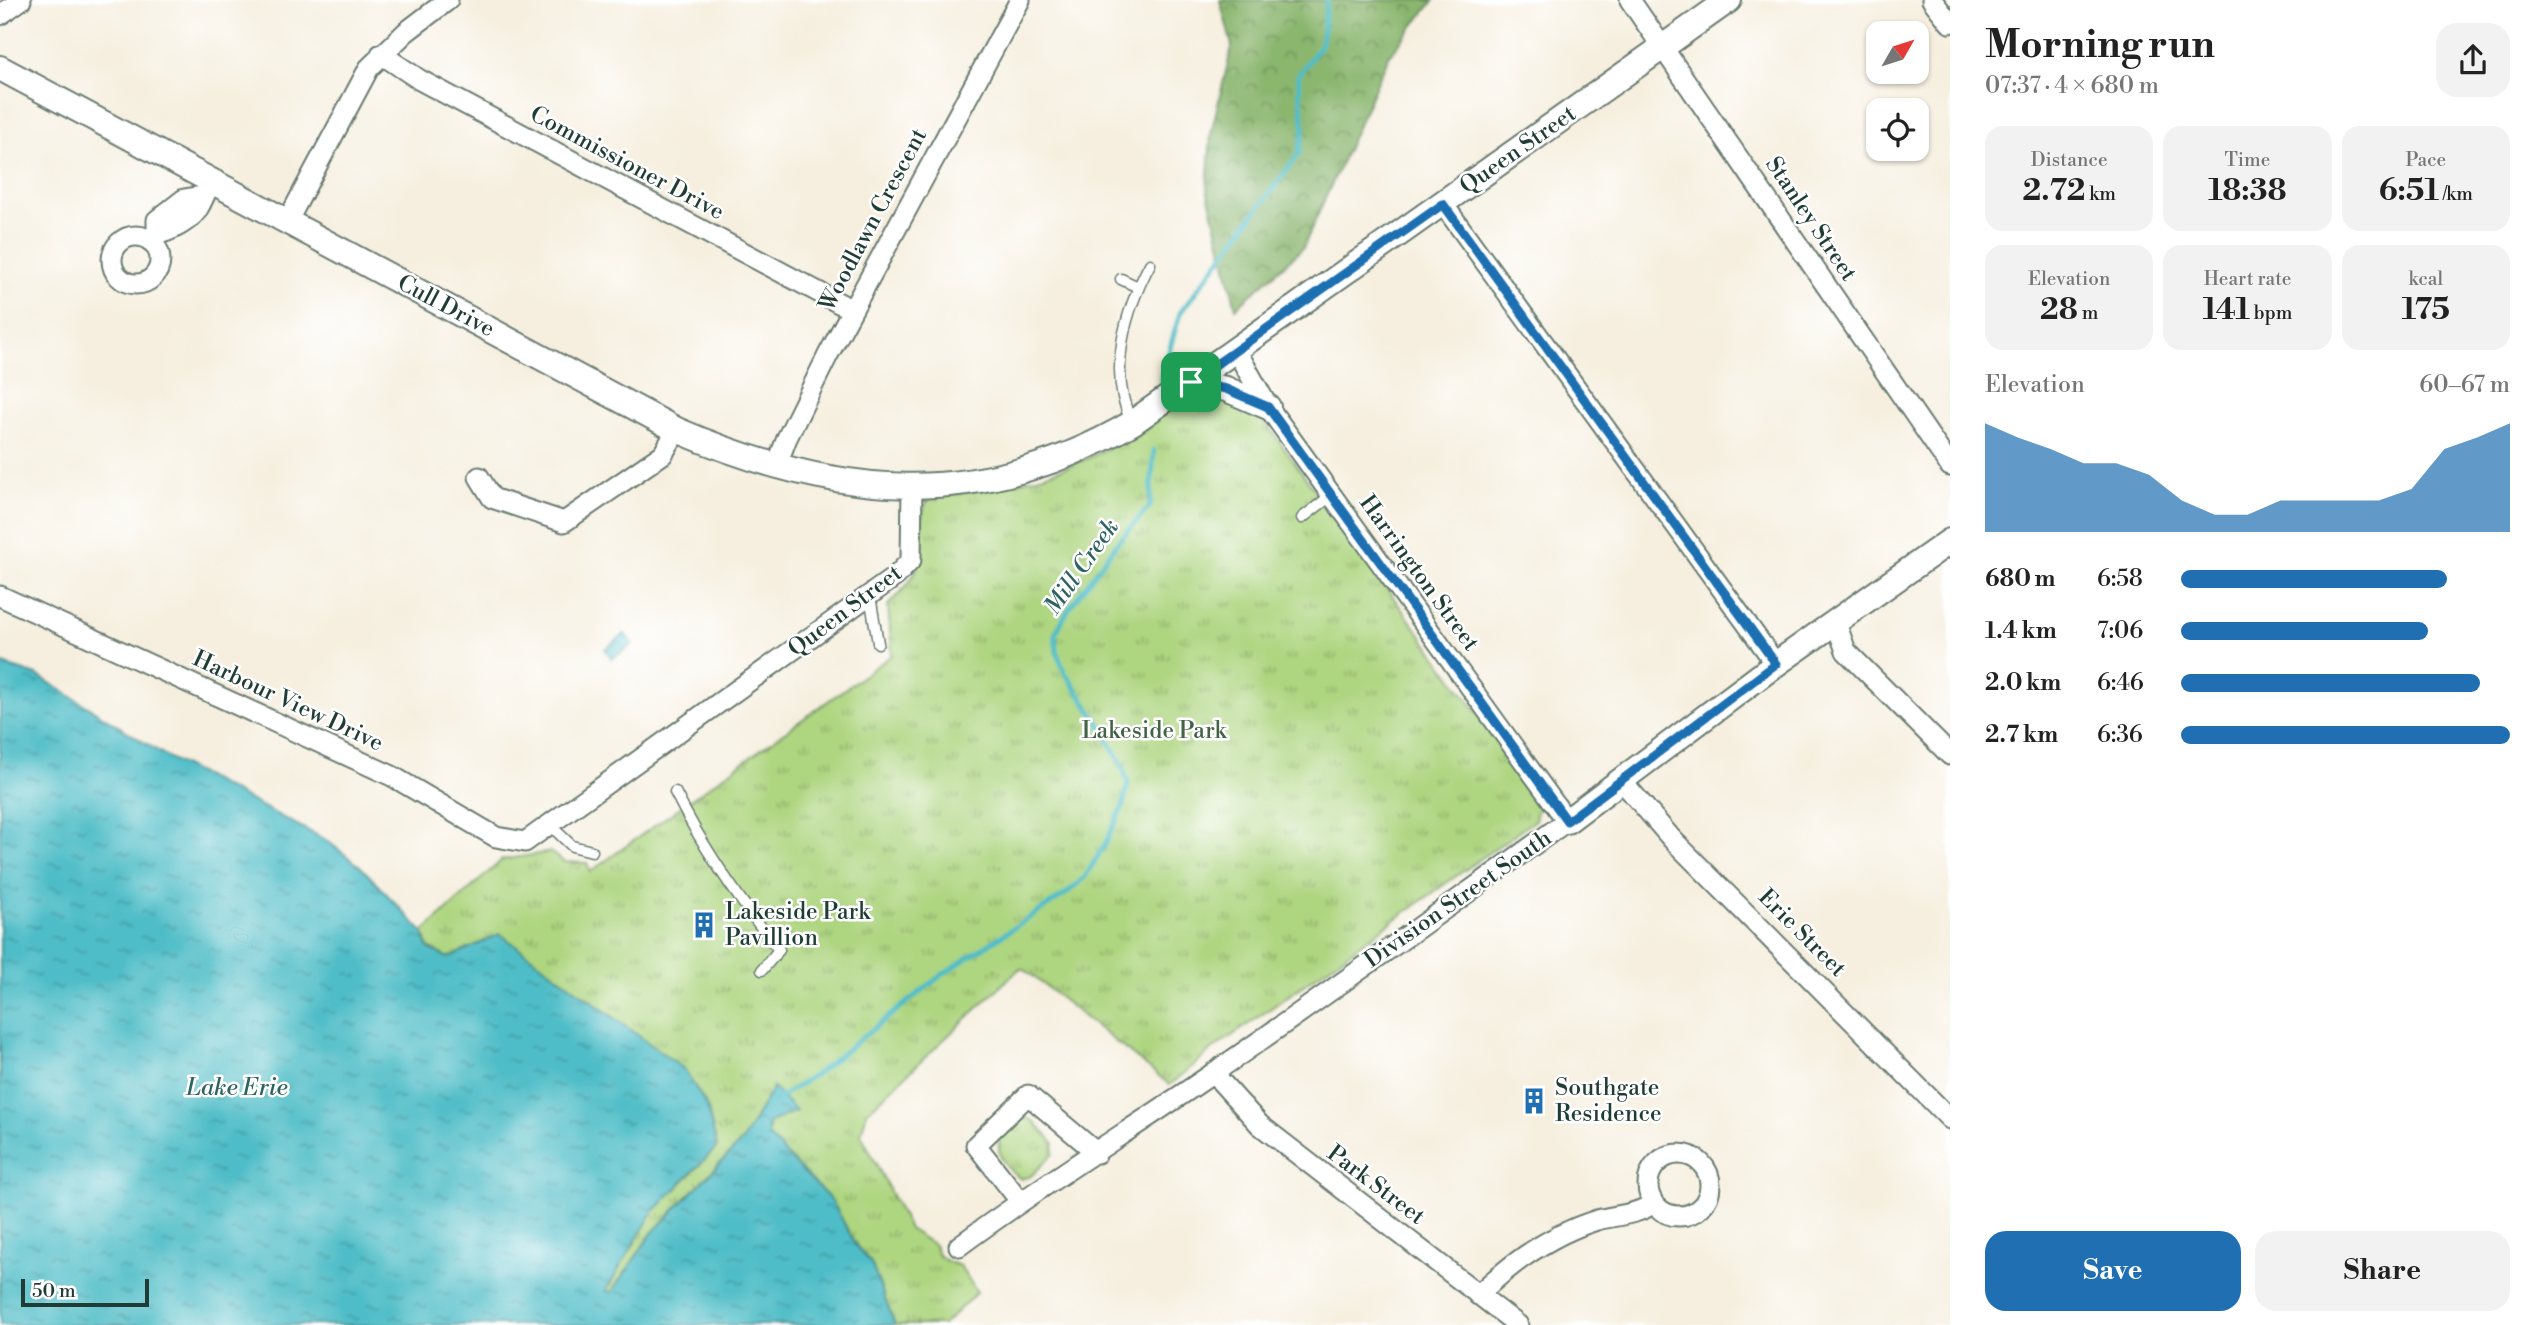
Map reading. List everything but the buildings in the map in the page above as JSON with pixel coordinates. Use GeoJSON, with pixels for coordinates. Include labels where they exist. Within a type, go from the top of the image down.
{"type":"FeatureCollection","features":[{"type":"Feature","properties":{"kind":"street"},"geometry":{"type":"LineString","coordinates":[[0,15],[21,0]]}},
{"type":"Feature","properties":{"kind":"street"},"geometry":{"type":"LineString","coordinates":[[288,220],[351,97],[381,54],[448,0]]}},
{"type":"Feature","properties":{"kind":"street","name":"Woodlawn Crescent"},"geometry":{"type":"LineString","coordinates":[[776,467],[795,420],[852,310],[1020,0]]}},
{"type":"Feature","properties":{"kind":"street","name":"Stanley Street"},"geometry":{"type":"LineString","coordinates":[[1630,0],[1950,466]]}},
{"type":"Feature","properties":{"kind":"street","name":"Queen Street"},"geometry":{"type":"LineString","coordinates":[[551,826],[870,595],[911,560],[912,486],[969,481],[1030,468],[1080,450],[1132,423],[1729,0]]}},
{"type":"Feature","properties":{"kind":"street"},"geometry":{"type":"LineString","coordinates":[[1932,0],[1950,23]]}},
{"type":"Feature","properties":{"kind":"street","name":"Commissioner Drive"},"geometry":{"type":"LineString","coordinates":[[381,54],[420,80],[852,310]]}},
{"type":"Feature","properties":{"kind":"street","name":"Cull Drive"},"geometry":{"type":"LineString","coordinates":[[0,68],[207,189],[288,220],[677,430],[738,456],[776,467],[852,484],[912,486]]}},
{"type":"Feature","properties":{"kind":"street"},"geometry":{"type":"LineString","coordinates":[[153,237],[158,220],[184,199],[207,189]]}},
{"type":"Feature","properties":{"kind":"street"},"geometry":{"type":"LineString","coordinates":[[1443,204],[1776,664]]}},
{"type":"Feature","properties":{"kind":"street","name":"Harrington Street"},"geometry":{"type":"LineString","coordinates":[[1236,350],[1268,407],[1567,821]]}},
{"type":"Feature","properties":{"kind":"street"},"geometry":{"type":"LineString","coordinates":[[1191,382],[1226,389],[1268,407]]}},
{"type":"Feature","properties":{"kind":"street"},"geometry":{"type":"LineString","coordinates":[[479,477],[492,498],[564,522],[663,454],[677,430]]}},
{"type":"Feature","properties":{"kind":"street","name":"Division Street South"},"geometry":{"type":"LineString","coordinates":[[959,1246],[1020,1201],[1097,1153],[1213,1073],[1567,821],[1776,664],[1950,541]]}},
{"type":"Feature","properties":{"kind":"street","name":"Harbour View Drive"},"geometry":{"type":"LineString","coordinates":[[0,596],[392,776],[496,837],[525,842],[551,826]]}},
{"type":"Feature","properties":{"kind":"street"},"geometry":{"type":"LineString","coordinates":[[1836,623],[1846,651],[1950,755]]}},
{"type":"Feature","properties":{"kind":"street","name":"Erie Street"},"geometry":{"type":"LineString","coordinates":[[1622,781],[1672,839],[1950,1119]]}},
{"type":"Feature","properties":{"kind":"street","name":"Park Street"},"geometry":{"type":"LineString","coordinates":[[1213,1073],[1260,1125],[1509,1322]]}},
{"type":"Feature","properties":{"kind":"street"},"geometry":{"type":"LineString","coordinates":[[1020,1201],[976,1145],[1028,1095],[1097,1153]]}},
{"type":"Feature","properties":{"kind":"street"},"geometry":{"type":"LineString","coordinates":[[1478,1295],[1540,1245],[1596,1221],[1643,1211],[1654,1203]]}},
{"type":"Feature","properties":{"kind":"lane"},"geometry":{"type":"LineString","coordinates":[[1132,423],[1124,407],[1120,380],[1121,346],[1138,287],[1150,264]]}},
{"type":"Feature","properties":{"kind":"lane"},"geometry":{"type":"LineString","coordinates":[[1121,279],[1138,287]]}},
{"type":"Feature","properties":{"kind":"lane"},"geometry":{"type":"LineString","coordinates":[[1301,519],[1332,495]]}},
{"type":"Feature","properties":{"kind":"lane"},"geometry":{"type":"LineString","coordinates":[[870,595],[878,643]]}},
{"type":"Feature","properties":{"kind":"lane"},"geometry":{"type":"LineString","coordinates":[[675,792],[709,857],[733,894],[779,950],[762,970]]}},
{"type":"Feature","properties":{"kind":"lane"},"geometry":{"type":"LineString","coordinates":[[551,826],[572,846],[592,851]]}},
{"type":"Feature","properties":{"kind":"green space"},"geometry":{"type":"Polygon","coordinates":[[[1220,0],[1434,0],[1389,56],[1303,248],[1236,308],[1207,189],[1211,133],[1232,46],[1220,0]]]}},
{"type":"Feature","properties":{"kind":"green space","name":"Lakeside Park"},"geometry":{"type":"Polygon","coordinates":[[[1210,397],[1240,405],[1265,422],[1529,783],[1539,803],[1535,820],[1212,1050],[1170,1085],[1024,969],[1019,969],[867,1112],[861,1134],[909,1229],[934,1245],[938,1255],[960,1266],[977,1292],[943,1325],[895,1325],[871,1263],[857,1247],[832,1201],[768,1136],[773,1087],[743,1140],[652,1233],[611,1293],[605,1291],[653,1212],[717,1147],[448,958],[428,947],[423,932],[502,860],[550,852],[564,862],[587,863],[590,872],[892,655],[888,605],[913,576],[919,562],[922,516],[932,497],[977,491],[1065,468],[1106,449],[1169,411],[1210,397]]]}},
{"type":"Feature","properties":{"kind":"green space"},"geometry":{"type":"Polygon","coordinates":[[[1025,1117],[1034,1121],[1054,1143],[1053,1154],[1031,1176],[1021,1179],[1005,1163],[999,1145],[1005,1129],[1025,1117]]]}},
{"type":"Feature","properties":{"kind":"water"},"geometry":{"type":"Polygon","coordinates":[[[625,634],[633,644],[612,659],[605,649],[625,634]]]}},
{"type":"Feature","properties":{"kind":"water","name":"Lake Erie"},"geometry":{"type":"Polygon","coordinates":[[[0,663],[37,675],[171,759],[326,840],[360,866],[423,932],[428,948],[448,958],[500,934],[684,1069],[707,1106],[717,1147],[653,1212],[606,1291],[612,1292],[652,1233],[743,1140],[773,1087],[796,1111],[768,1123],[768,1136],[832,1201],[857,1247],[871,1263],[895,1325],[0,1325],[0,663]]]}},
{"type":"Feature","properties":{"kind":"waterway","name":"Mill Creek"},"geometry":{"type":"LineString","coordinates":[[1161,379],[1180,313],[1298,155],[1304,129],[1298,76],[1321,44],[1327,0]]}},
{"type":"Feature","properties":{"kind":"waterway","name":"Mill Creek"},"geometry":{"type":"LineString","coordinates":[[782,1096],[816,1074],[943,974],[1067,893],[1085,877],[1104,846],[1123,806],[1128,783],[1123,767],[1099,723],[1064,671],[1057,652],[1055,634],[1068,610],[1117,543],[1150,506],[1154,450]]}},
{"type":"Feature","properties":{"kind":"place","name":"Lakeside Park Pavillion"},"geometry":{"type":"Point","coordinates":[704,925]}},
{"type":"Feature","properties":{"kind":"place","name":"Southgate Residence"},"geometry":{"type":"Point","coordinates":[1534,1101]}},
{"type":"Feature","properties":{"kind":"route"},"geometry":{"type":"LineString","coordinates":[[1443,204],[1776,664],[1567,821],[1268,407],[1245,395],[1191,382],[1443,204]]}}]}
